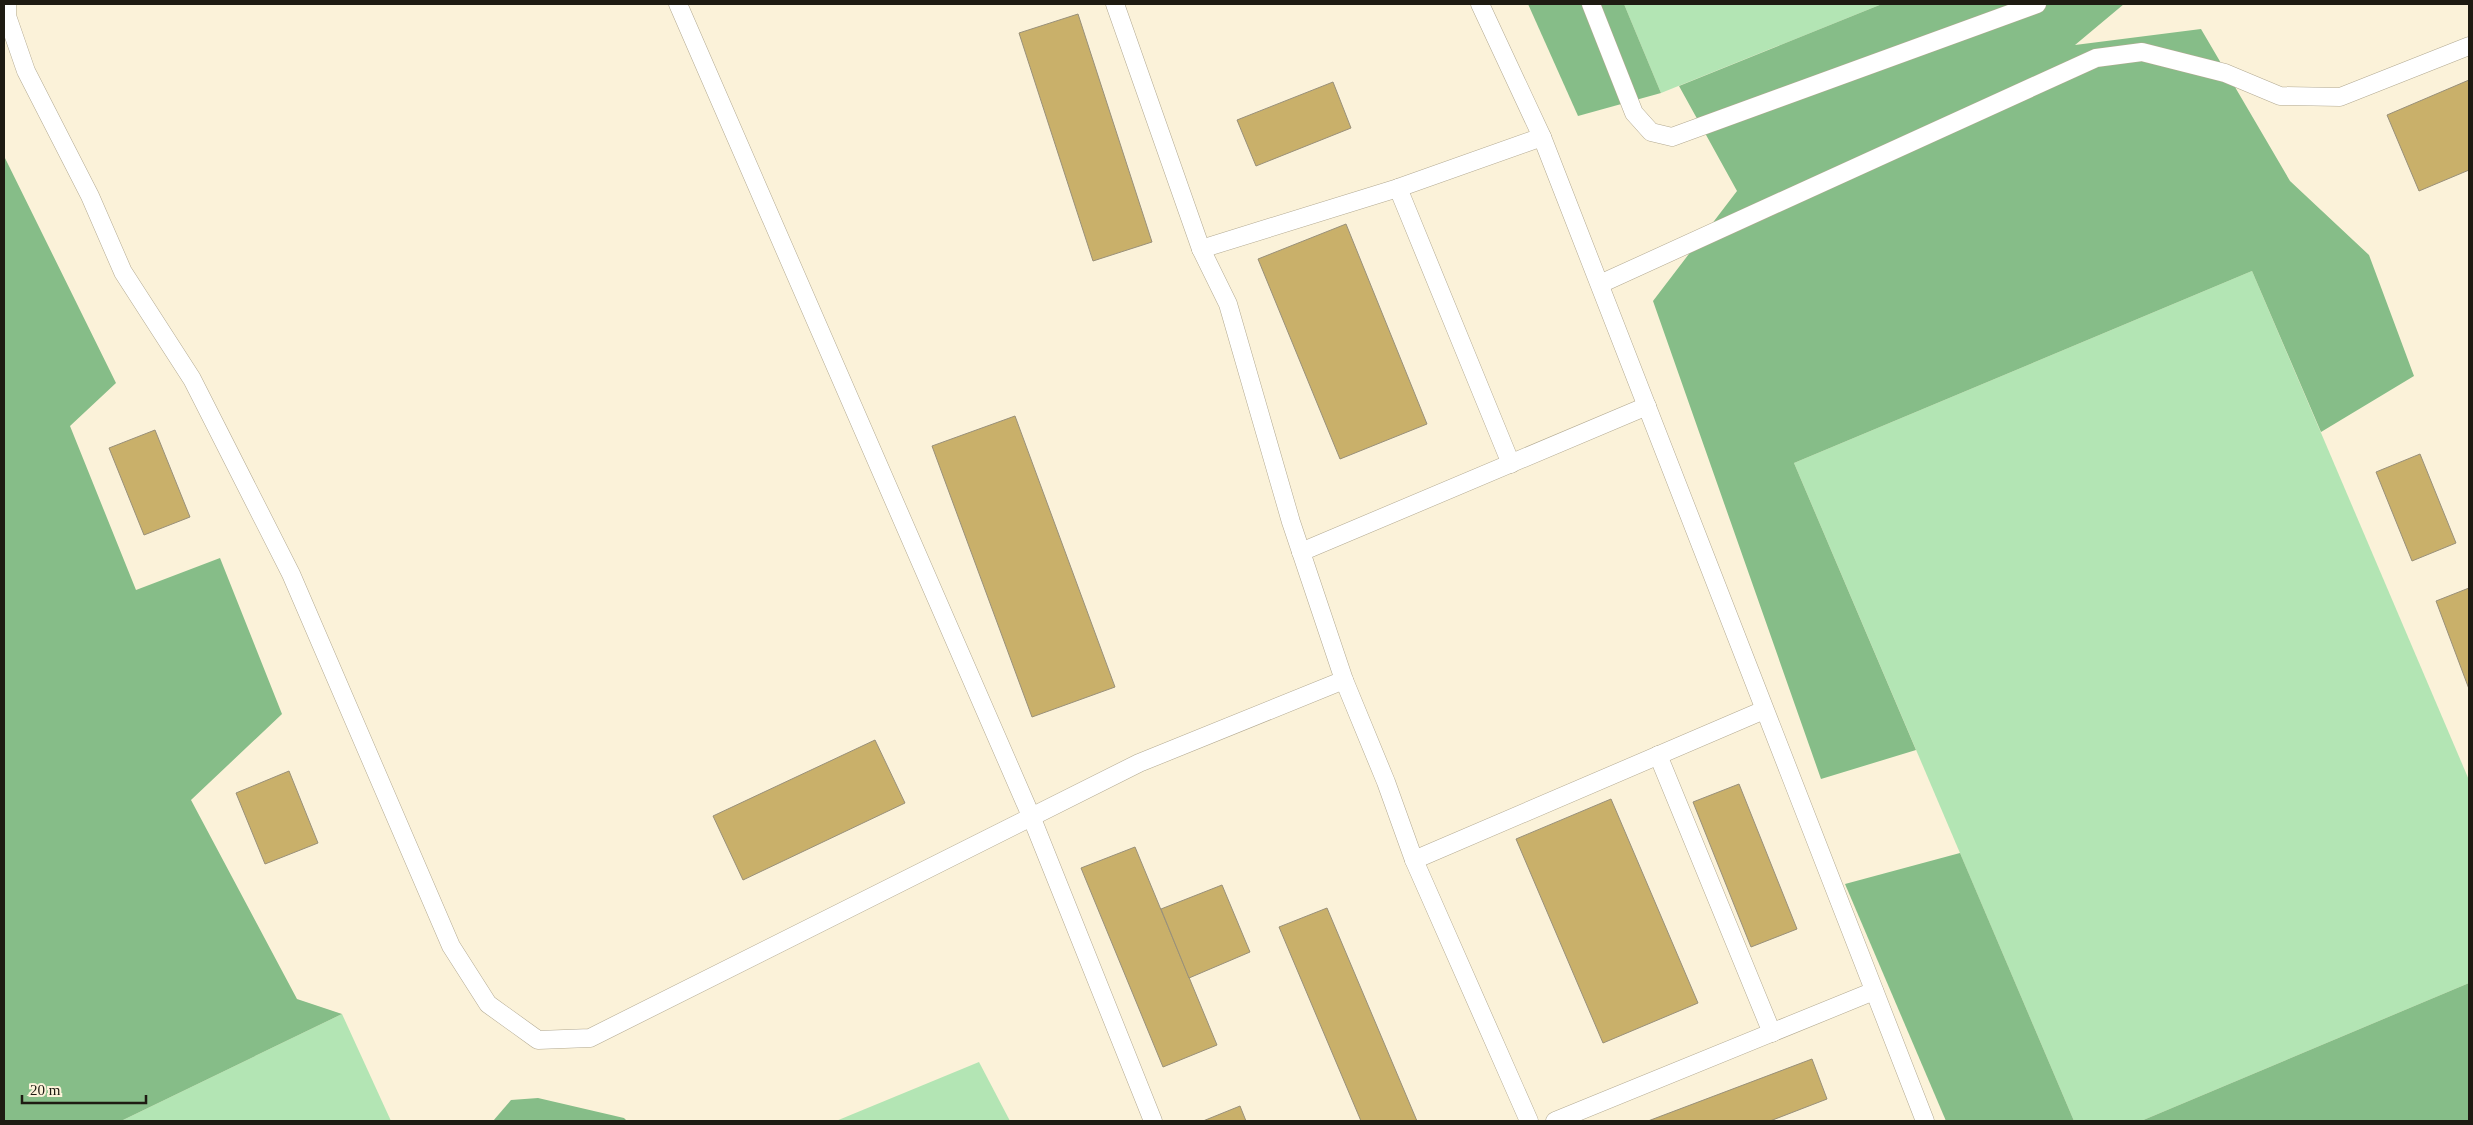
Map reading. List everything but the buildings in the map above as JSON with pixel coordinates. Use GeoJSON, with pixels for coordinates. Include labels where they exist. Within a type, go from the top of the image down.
{"type":"FeatureCollection","features":[{"type":"Feature","properties":{"kind":"lane"},"geometry":{"type":"LineString","coordinates":[[7,4],[7,16],[26,71],[90,196],[123,272],[192,380],[292,574],[451,946],[488,1004],[538,1040],[590,1038],[1139,763],[1344,680]]}},
{"type":"Feature","properties":{"kind":"lane"},"geometry":{"type":"LineString","coordinates":[[678,4],[1031,816],[1153,1121]]}},
{"type":"Feature","properties":{"kind":"lane"},"geometry":{"type":"LineString","coordinates":[[1115,4],[1201,249],[1228,304],[1301,552],[1344,680],[1386,782],[1414,860],[1529,1121]]}},
{"type":"Feature","properties":{"kind":"lane"},"geometry":{"type":"LineString","coordinates":[[1480,4],[1542,137],[1925,1121]]}},
{"type":"Feature","properties":{"kind":"lane"},"geometry":{"type":"LineString","coordinates":[[1591,4],[1634,112],[1651,132],[1672,137],[2037,4]]}},
{"type":"Feature","properties":{"kind":"lane"},"geometry":{"type":"LineString","coordinates":[[1600,284],[2096,58],[2142,52],[2225,74],[2280,96],[2340,97],[2469,46]]}},
{"type":"Feature","properties":{"kind":"lane"},"geometry":{"type":"LineString","coordinates":[[1201,249],[1398,188],[1542,137]]}},
{"type":"Feature","properties":{"kind":"lane"},"geometry":{"type":"LineString","coordinates":[[1398,188],[1511,464]]}},
{"type":"Feature","properties":{"kind":"lane"},"geometry":{"type":"LineString","coordinates":[[1301,552],[1647,406]]}},
{"type":"Feature","properties":{"kind":"lane"},"geometry":{"type":"LineString","coordinates":[[1414,860],[1764,710]]}},
{"type":"Feature","properties":{"kind":"lane"},"geometry":{"type":"LineString","coordinates":[[1658,755],[1772,1033]]}},
{"type":"Feature","properties":{"kind":"lane"},"geometry":{"type":"LineString","coordinates":[[1555,1121],[1874,991]]}},
{"type":"Feature","properties":{"kind":"green space"},"geometry":{"type":"Polygon","coordinates":[[[1528,4],[1624,4],[1661,93],[1578,116],[1528,4]]]}},
{"type":"Feature","properties":{"kind":"green space"},"geometry":{"type":"Polygon","coordinates":[[[1624,4],[1882,4],[1661,93],[1624,4]]]}},
{"type":"Feature","properties":{"kind":"green space"},"geometry":{"type":"Polygon","coordinates":[[[1882,4],[2124,4],[2075,45],[2201,29],[2290,181],[2369,255],[2414,376],[2321,432],[2252,271],[1794,463],[1916,750],[1821,779],[1653,301],[1737,191],[1679,86],[1882,4]]]}},
{"type":"Feature","properties":{"kind":"green space"},"geometry":{"type":"Polygon","coordinates":[[[4,156],[116,383],[70,426],[136,590],[220,558],[282,714],[191,800],[297,999],[342,1014],[121,1121],[4,1121],[4,156]]]}},
{"type":"Feature","properties":{"kind":"green space"},"geometry":{"type":"Polygon","coordinates":[[[2252,271],[2469,780],[2469,983],[2141,1121],[2074,1121],[1794,463],[2252,271]]]}},
{"type":"Feature","properties":{"kind":"green space"},"geometry":{"type":"Polygon","coordinates":[[[1960,853],[2074,1121],[1946,1121],[1845,884],[1960,853]]]}},
{"type":"Feature","properties":{"kind":"green space"},"geometry":{"type":"Polygon","coordinates":[[[2469,983],[2469,1121],[2141,1121],[2469,983]]]}},
{"type":"Feature","properties":{"kind":"green space"},"geometry":{"type":"Polygon","coordinates":[[[342,1014],[391,1121],[121,1121],[342,1014]]]}},
{"type":"Feature","properties":{"kind":"green space"},"geometry":{"type":"Polygon","coordinates":[[[979,1062],[1010,1121],[836,1121],[979,1062]]]}},
{"type":"Feature","properties":{"kind":"green space"},"geometry":{"type":"Polygon","coordinates":[[[538,1098],[624,1118],[627,1121],[493,1121],[511,1100],[538,1098]]]}}]}
